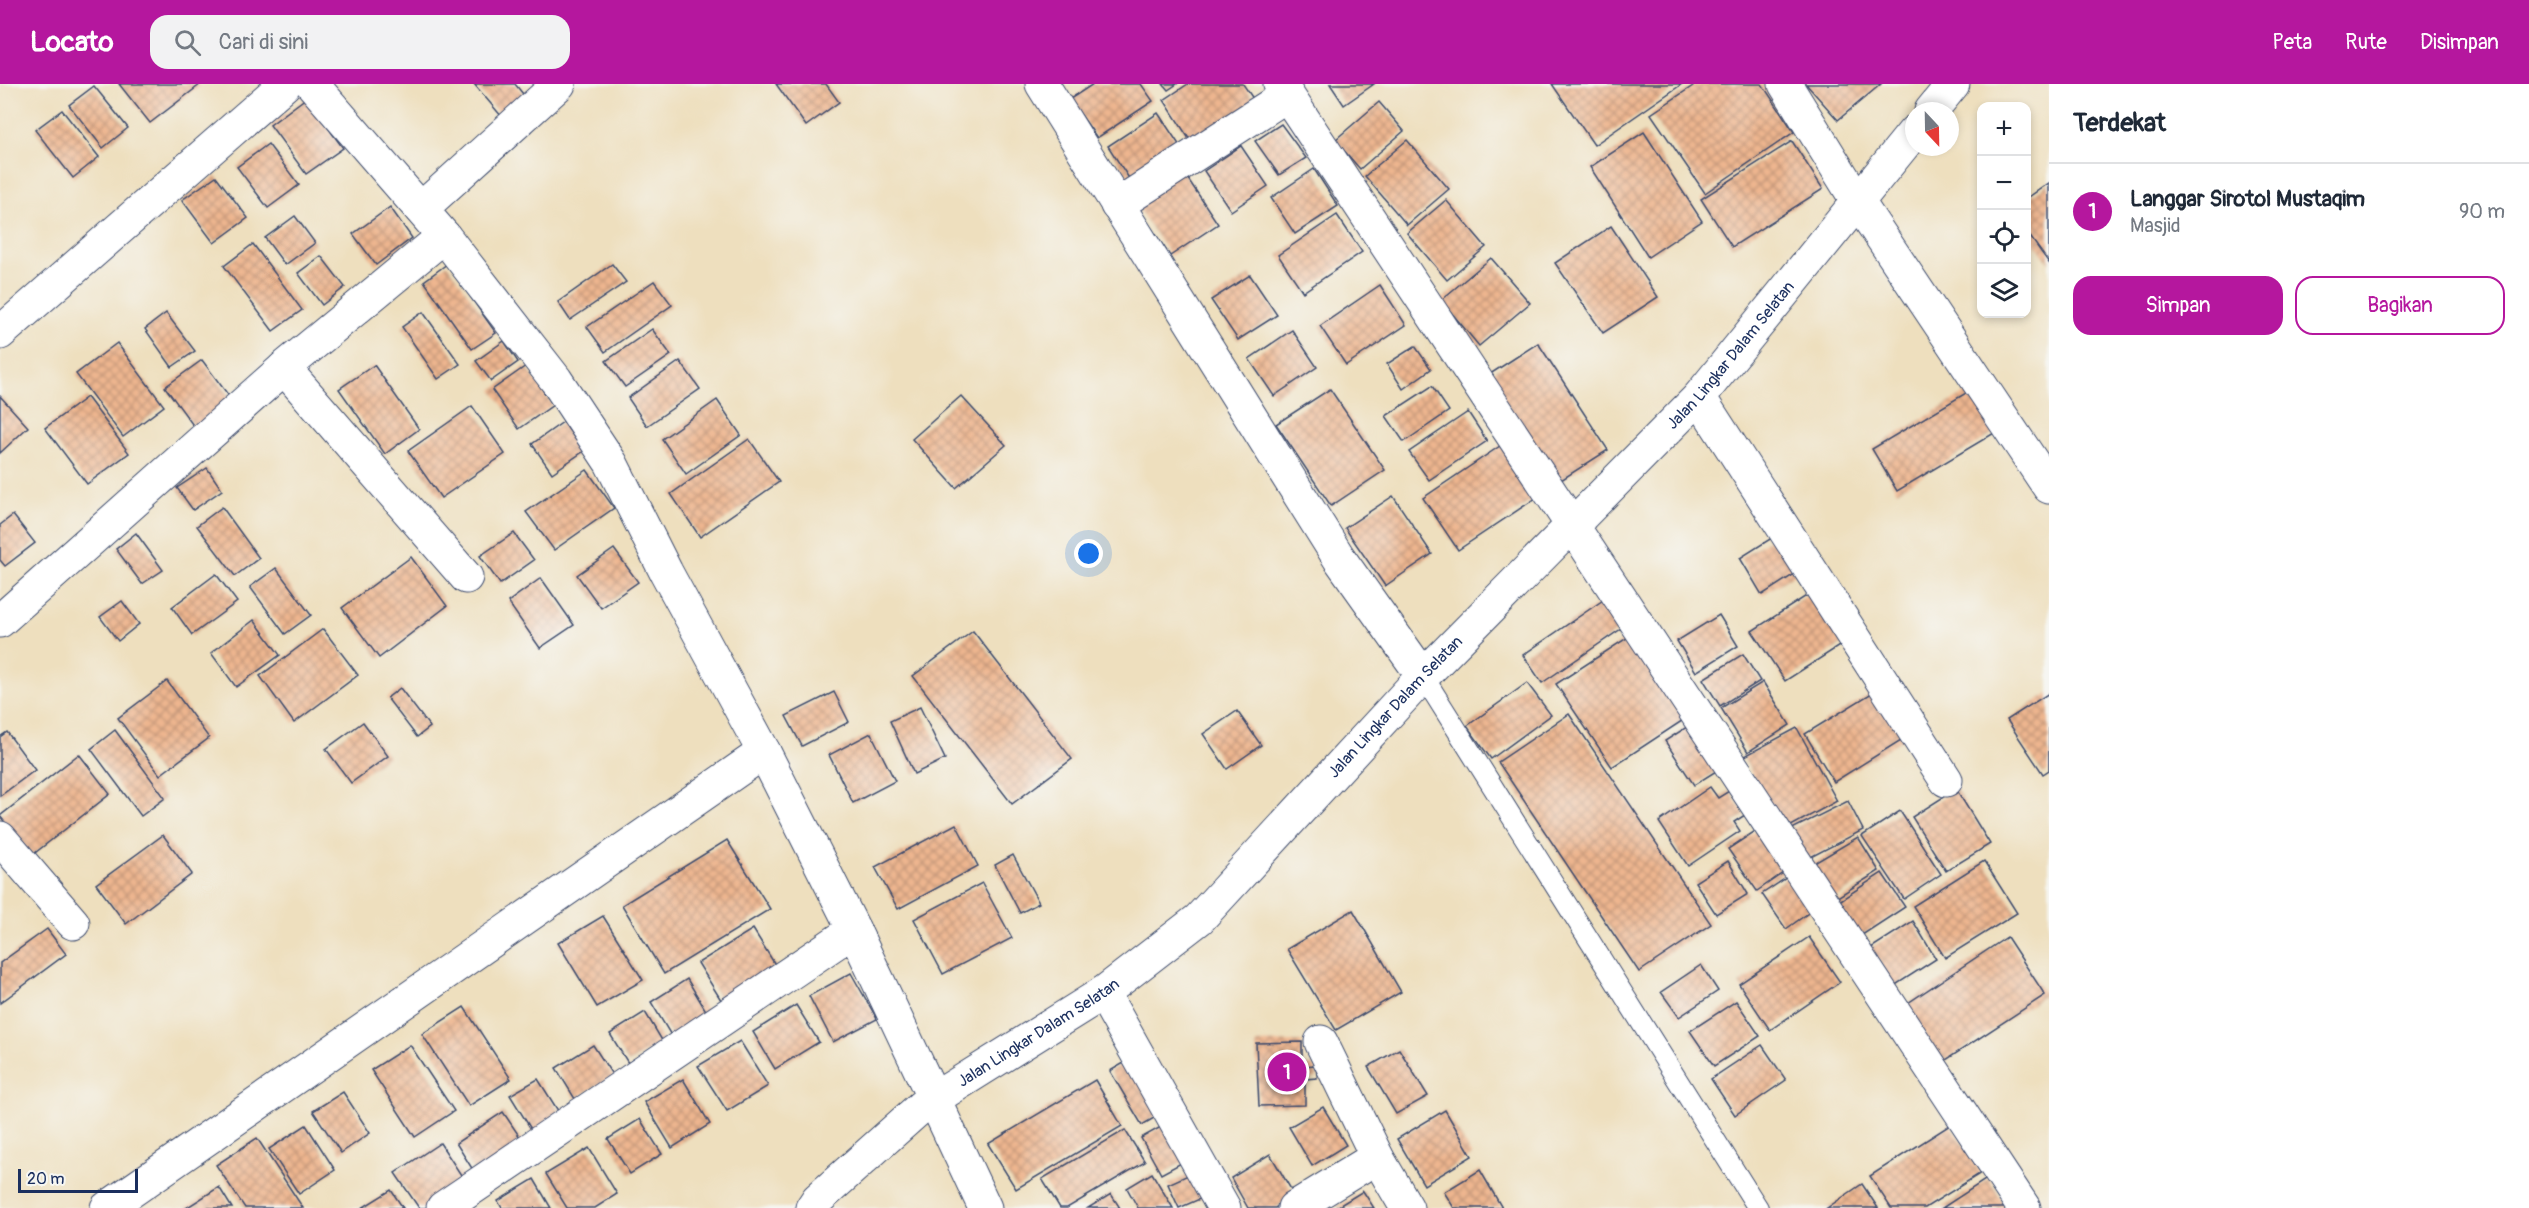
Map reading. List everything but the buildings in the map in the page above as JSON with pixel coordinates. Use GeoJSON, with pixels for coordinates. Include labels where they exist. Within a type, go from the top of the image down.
{"type":"FeatureCollection","features":[{"type":"Feature","properties":{"kind":"street"},"geometry":{"type":"LineString","coordinates":[[0,333],[285,84]]}},
{"type":"Feature","properties":{"kind":"street"},"geometry":{"type":"LineString","coordinates":[[312,84],[444,236],[556,380],[611,463],[666,572],[764,752],[854,930],[985,1208]]}},
{"type":"Feature","properties":{"kind":"street"},"geometry":{"type":"LineString","coordinates":[[421,209],[559,84]]}},
{"type":"Feature","properties":{"kind":"street"},"geometry":{"type":"LineString","coordinates":[[1042,84],[1339,558],[1423,676]]}},
{"type":"Feature","properties":{"kind":"street"},"geometry":{"type":"LineString","coordinates":[[1785,84],[1858,201],[2049,487]]}},
{"type":"Feature","properties":{"kind":"street"},"geometry":{"type":"LineString","coordinates":[[1938,102],[1953,84]]}},
{"type":"Feature","properties":{"kind":"street"},"geometry":{"type":"LineString","coordinates":[[1117,205],[1284,89],[1571,527],[2024,1208]]}},
{"type":"Feature","properties":{"kind":"street","name":"Jalan Lingkar Dalam Selatan"},"geometry":{"type":"LineString","coordinates":[[812,1208],[818,1198],[921,1107],[1103,993],[1199,919],[1423,676],[1700,398],[1905,143]]}},
{"type":"Feature","properties":{"kind":"street"},"geometry":{"type":"LineString","coordinates":[[0,621],[284,368],[444,236]]}},
{"type":"Feature","properties":{"kind":"street"},"geometry":{"type":"LineString","coordinates":[[284,368],[466,577]]}},
{"type":"Feature","properties":{"kind":"street"},"geometry":{"type":"LineString","coordinates":[[1700,398],[1946,780]]}},
{"type":"Feature","properties":{"kind":"street"},"geometry":{"type":"LineString","coordinates":[[107,1208],[764,752]]}},
{"type":"Feature","properties":{"kind":"street"},"geometry":{"type":"LineString","coordinates":[[0,838],[73,923]]}},
{"type":"Feature","properties":{"kind":"street"},"geometry":{"type":"LineString","coordinates":[[442,1208],[854,930]]}},
{"type":"Feature","properties":{"kind":"street"},"geometry":{"type":"LineString","coordinates":[[1103,993],[1224,1208]]}},
{"type":"Feature","properties":{"kind":"street"},"geometry":{"type":"LineString","coordinates":[[1320,1042],[1377,1156],[1407,1208]]}},
{"type":"Feature","properties":{"kind":"street"},"geometry":{"type":"LineString","coordinates":[[1294,1208],[1377,1156]]}},
{"type":"Feature","properties":{"kind":"lane"},"geometry":{"type":"LineString","coordinates":[[1423,676],[1758,1208]]}},
{"type":"Feature","properties":{"kind":"place","name":"Langgar Sirotol Mustaqim"},"geometry":{"type":"Point","coordinates":[1287,1072]}}]}
